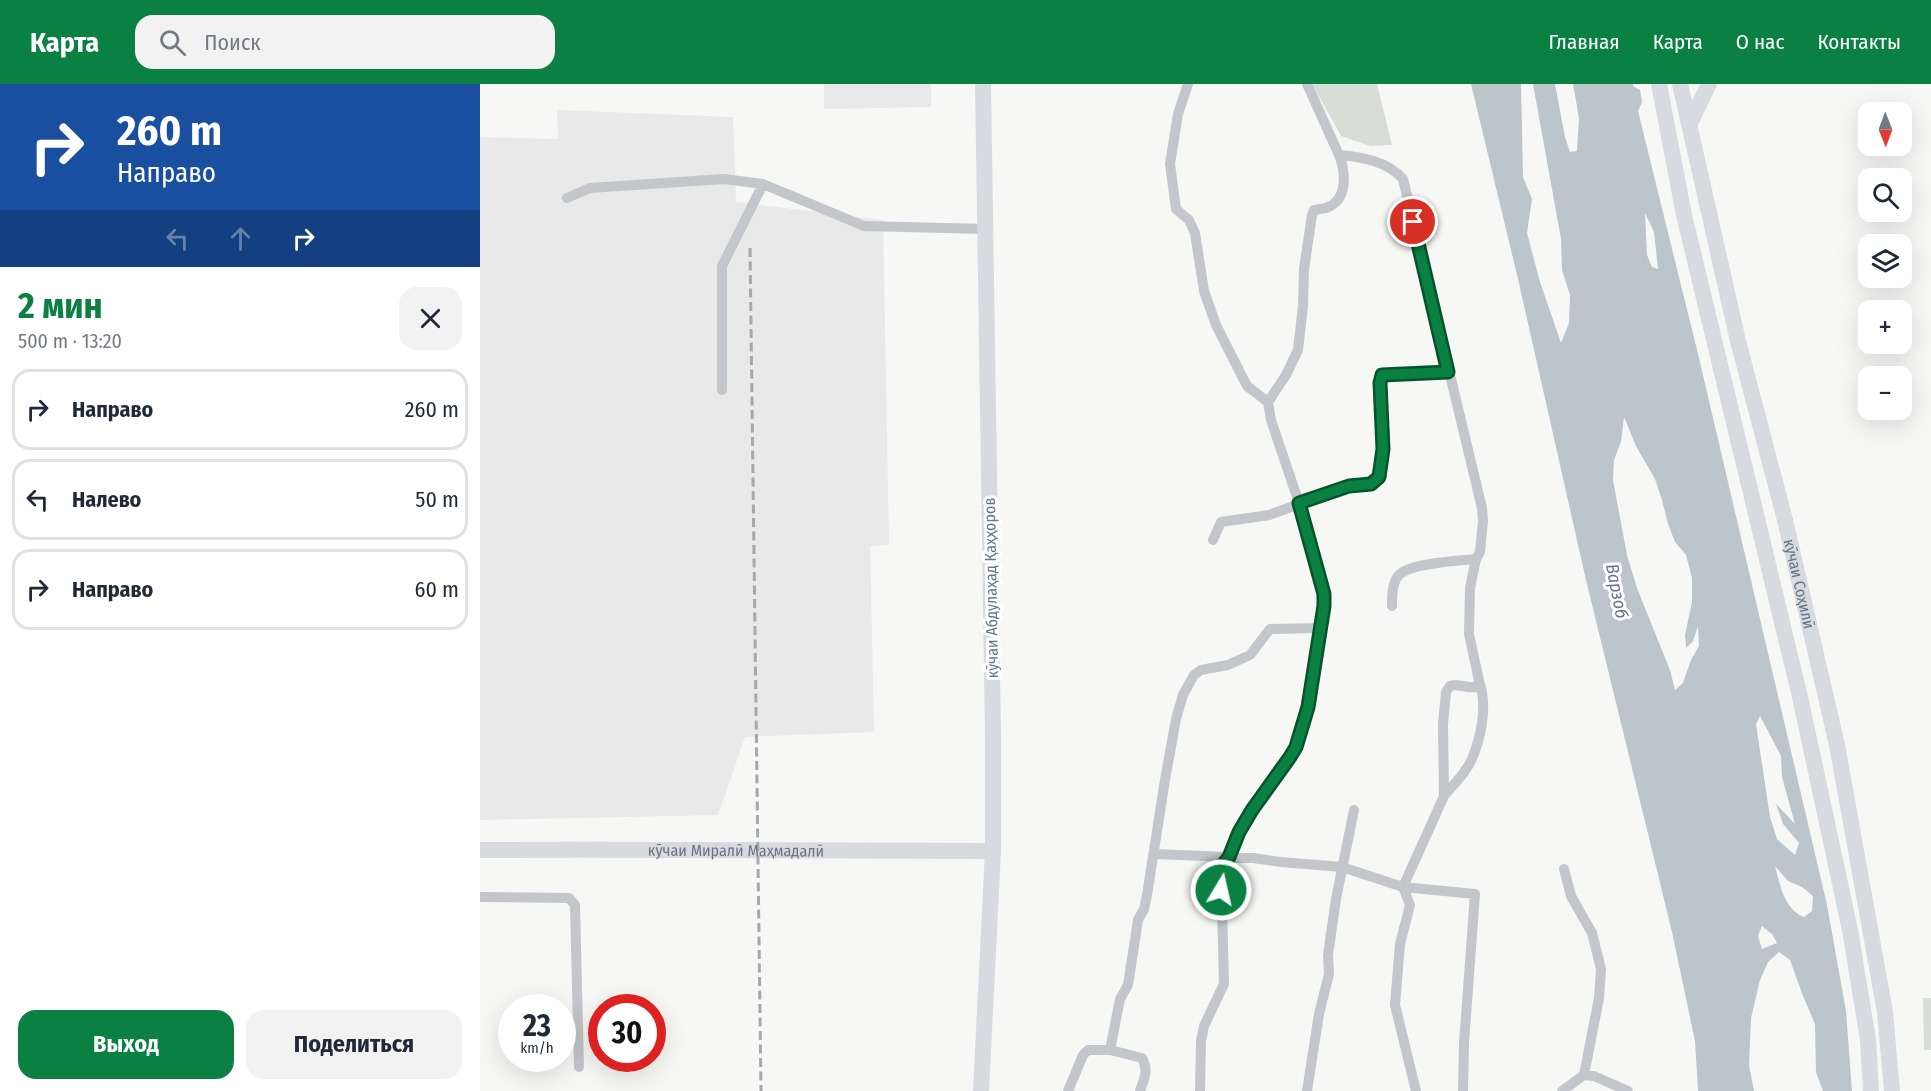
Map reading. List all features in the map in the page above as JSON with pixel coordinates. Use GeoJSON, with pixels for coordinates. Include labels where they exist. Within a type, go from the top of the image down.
{"type":"FeatureCollection","features":[{"type":"Feature","properties":{"kind":"main road","name":"кӯчаи Абдулаҳад Қаҳҳоров"},"geometry":{"type":"LineString","coordinates":[[981,1091],[993,851],[983,84]]}},
{"type":"Feature","properties":{"kind":"main road","name":"кӯчаи Соҳилӣ"},"geometry":{"type":"LineString","coordinates":[[1659,84],[1684,215],[1800,697],[1850,930],[1868,1040],[1871,1091]]}},
{"type":"Feature","properties":{"kind":"main road","name":"кӯчаи Соҳилӣ"},"geometry":{"type":"LineString","coordinates":[[1680,84],[1738,341],[1785,520],[1839,757],[1885,1012],[1892,1091]]}},
{"type":"Feature","properties":{"kind":"main road"},"geometry":{"type":"LineString","coordinates":[[1689,125],[1709,84]]}},
{"type":"Feature","properties":{"kind":"main road"},"geometry":{"type":"LineString","coordinates":[[1744,469],[1754,471],[1762,469],[1770,462]]}},
{"type":"Feature","properties":{"kind":"main road"},"geometry":{"type":"LineString","coordinates":[[1758,526],[1768,515],[1775,513],[1785,520]]}},
{"type":"Feature","properties":{"kind":"main road","name":"кӯчаи Миралӣ Маҳмадалӣ"},"geometry":{"type":"LineString","coordinates":[[480,850],[993,851]]}},
{"type":"Feature","properties":{"kind":"street"},"geometry":{"type":"LineString","coordinates":[[1188,84],[1178,114],[1170,164],[1176,209],[1189,220],[1196,233],[1204,291],[1220,334],[1247,386],[1268,402]]}},
{"type":"Feature","properties":{"kind":"street"},"geometry":{"type":"LineString","coordinates":[[1200,1091],[1203,1026],[1224,984],[1220,876],[1222,866],[1229,857],[1239,832],[1252,810],[1296,747],[1308,707],[1321,628],[1324,594],[1299,503],[1271,420],[1268,402],[1286,375],[1298,350],[1302,323],[1304,269],[1312,215],[1314,210],[1336,203],[1344,186],[1344,167],[1307,84]]}},
{"type":"Feature","properties":{"kind":"street"},"geometry":{"type":"LineString","coordinates":[[1339,155],[1364,157],[1396,171],[1403,179],[1482,508],[1480,552],[1476,559],[1470,588],[1469,634],[1483,692],[1482,719],[1470,763],[1444,796],[1403,886],[1410,905],[1400,944],[1395,1005],[1416,1091]]}},
{"type":"Feature","properties":{"kind":"street"},"geometry":{"type":"LineString","coordinates":[[567,198],[590,188],[619,184],[724,179],[763,184],[864,226],[985,229]]}},
{"type":"Feature","properties":{"kind":"street"},"geometry":{"type":"LineString","coordinates":[[722,390],[722,266],[763,184]]}},
{"type":"Feature","properties":{"kind":"street"},"geometry":{"type":"LineString","coordinates":[[1213,540],[1221,522],[1269,514],[1349,486],[1371,484],[1379,477],[1383,449],[1380,383],[1382,375],[1448,372]]}},
{"type":"Feature","properties":{"kind":"street"},"geometry":{"type":"LineString","coordinates":[[1392,606],[1392,591],[1398,576],[1408,569],[1443,562],[1476,559]]}},
{"type":"Feature","properties":{"kind":"street"},"geometry":{"type":"LineString","coordinates":[[1110,1050],[1120,999],[1128,985],[1138,920],[1144,909],[1147,895],[1176,719],[1183,695],[1194,675],[1201,670],[1228,665],[1250,655],[1270,629],[1321,628]]}},
{"type":"Feature","properties":{"kind":"street"},"geometry":{"type":"LineString","coordinates":[[1444,796],[1443,724],[1446,692],[1450,686],[1457,684],[1470,688],[1477,687],[1479,681]]}},
{"type":"Feature","properties":{"kind":"street"},"geometry":{"type":"LineString","coordinates":[[1307,1091],[1319,1014],[1329,974],[1328,955],[1342,867],[1354,810]]}},
{"type":"Feature","properties":{"kind":"street"},"geometry":{"type":"LineString","coordinates":[[1154,854],[1229,857],[1342,867],[1403,886],[1475,894],[1464,1043],[1463,1091]]}},
{"type":"Feature","properties":{"kind":"street"},"geometry":{"type":"LineString","coordinates":[[1564,869],[1571,896],[1592,933],[1601,969],[1599,998],[1584,1075]]}},
{"type":"Feature","properties":{"kind":"street"},"geometry":{"type":"LineString","coordinates":[[480,897],[570,898],[573,900],[575,905],[579,1067]]}},
{"type":"Feature","properties":{"kind":"street"},"geometry":{"type":"LineString","coordinates":[[1068,1091],[1083,1055],[1088,1050],[1110,1050],[1142,1058],[1147,1067],[1147,1073],[1140,1091]]}},
{"type":"Feature","properties":{"kind":"street"},"geometry":{"type":"LineString","coordinates":[[1562,1091],[1584,1075],[1594,1076],[1628,1091]]}},
{"type":"Feature","properties":{"kind":"shaded area"},"geometry":{"type":"Polygon","coordinates":[[[824,84],[931,84],[931,107],[824,109],[824,84]]]}},
{"type":"Feature","properties":{"kind":"shaded area"},"geometry":{"type":"Polygon","coordinates":[[[1312,84],[1377,84],[1392,145],[1370,146],[1341,136],[1312,84]]]}},
{"type":"Feature","properties":{"kind":"shaded area"},"geometry":{"type":"Polygon","coordinates":[[[557,110],[733,117],[736,202],[883,220],[889,545],[870,546],[874,732],[745,737],[718,815],[480,820],[480,137],[558,139],[557,110]]]}},
{"type":"Feature","properties":{"kind":"shaded area"},"geometry":{"type":"Polygon","coordinates":[[[1923,998],[1931,998],[1931,1050],[1924,1050],[1923,998]]]}},
{"type":"Feature","properties":{"kind":"water","name":"Варзоб"},"geometry":{"type":"Polygon","coordinates":[[[1471,84],[1521,84],[1523,177],[1532,199],[1527,233],[1540,282],[1561,343],[1569,323],[1570,295],[1562,270],[1561,239],[1533,84],[1555,84],[1570,152],[1577,151],[1579,118],[1573,84],[1633,84],[1640,90],[1642,102],[1638,111],[1699,358],[1827,905],[1846,1011],[1852,1091],[1823,1091],[1816,1072],[1815,1024],[1790,960],[1779,952],[1768,962],[1760,980],[1751,1018],[1749,1065],[1754,1091],[1698,1091],[1695,1041],[1672,932],[1586,580],[1471,84]],[[1645,213],[1647,255],[1652,267],[1658,269],[1654,232],[1645,213]],[[1624,417],[1621,442],[1614,460],[1613,480],[1627,555],[1637,588],[1670,670],[1675,690],[1683,683],[1699,646],[1698,626],[1693,641],[1686,648],[1685,635],[1692,602],[1692,578],[1686,555],[1675,542],[1668,524],[1655,479],[1636,446],[1624,417]],[[1760,716],[1756,724],[1770,817],[1777,839],[1795,855],[1799,843],[1783,824],[1776,804],[1795,824],[1782,777],[1781,756],[1760,716]],[[1775,866],[1787,902],[1797,913],[1804,917],[1812,911],[1813,896],[1802,887],[1788,881],[1775,866]],[[1762,926],[1758,936],[1762,949],[1777,943],[1772,934],[1762,926]]]}},
{"type":"Feature","properties":{"kind":"railway"},"geometry":{"type":"LineString","coordinates":[[750,248],[761,1091]]}},
{"type":"Feature","properties":{"kind":"route"},"geometry":{"type":"LineString","coordinates":[[1221,890],[1222,866],[1229,857],[1239,832],[1252,810],[1296,747],[1308,707],[1324,594],[1299,503],[1349,486],[1371,484],[1379,477],[1383,449],[1380,383],[1382,375],[1448,372],[1413,222]]}}]}
